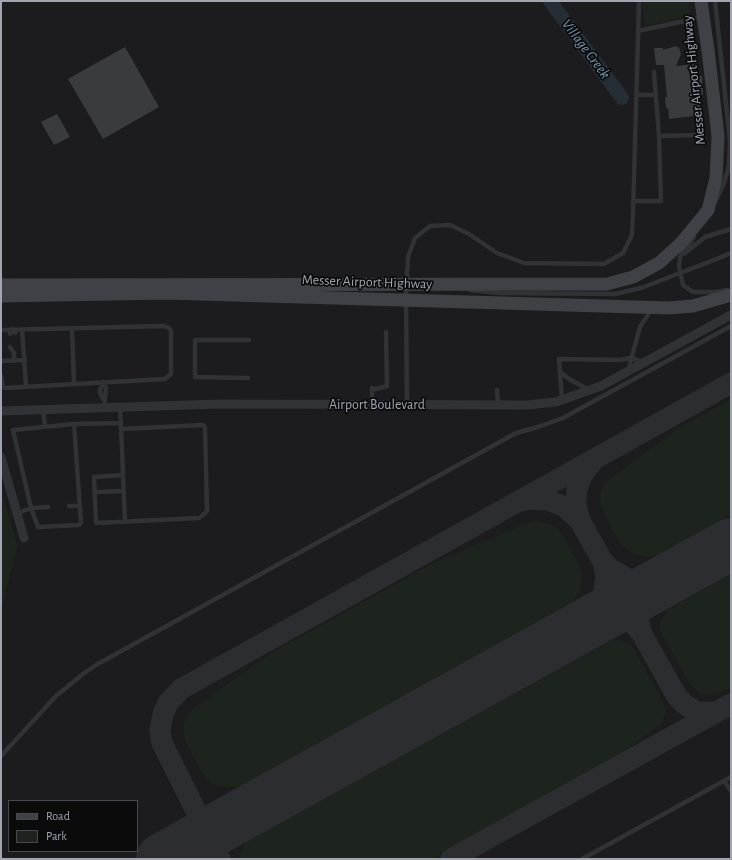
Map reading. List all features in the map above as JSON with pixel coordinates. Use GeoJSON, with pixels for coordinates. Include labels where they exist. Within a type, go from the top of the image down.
{"type":"FeatureCollection","features":[{"type":"Feature","properties":{"kind":"main road","name":"Messer Airport Highway"},"geometry":{"type":"LineString","coordinates":[[1,285],[169,283],[294,286],[358,283],[406,285],[608,284],[633,277],[659,263],[681,243],[708,210],[716,178],[718,136],[701,1]]}},
{"type":"Feature","properties":{"kind":"main road","name":"Messer Airport Highway"},"geometry":{"type":"LineString","coordinates":[[1,296],[166,293],[406,299],[652,308],[693,306],[731,295]]}},
{"type":"Feature","properties":{"kind":"street","name":"Airport Boulevard"},"geometry":{"type":"LineString","coordinates":[[1,411],[43,410],[104,404],[120,407],[220,404],[527,405],[562,400],[591,390],[627,373],[731,315]]}},
{"type":"Feature","properties":{"kind":"street"},"geometry":{"type":"LineString","coordinates":[[1,457],[3,473],[18,513],[24,538]]}},
{"type":"Feature","properties":{"kind":"lane"},"geometry":{"type":"LineString","coordinates":[[407,405],[406,285],[408,257],[415,238],[430,226],[450,225],[469,234],[497,252],[524,263],[604,264],[623,253],[632,235],[639,1]]}},
{"type":"Feature","properties":{"kind":"lane"},"geometry":{"type":"LineString","coordinates":[[715,1],[729,126],[728,166],[724,183],[716,199],[680,257],[679,267],[683,285],[694,292],[716,292],[731,289]]}},
{"type":"Feature","properties":{"kind":"lane"},"geometry":{"type":"LineString","coordinates":[[638,31],[707,17]]}},
{"type":"Feature","properties":{"kind":"lane"},"geometry":{"type":"LineString","coordinates":[[713,41],[720,55]]}},
{"type":"Feature","properties":{"kind":"lane"},"geometry":{"type":"LineString","coordinates":[[633,201],[661,201],[659,136],[654,72]]}},
{"type":"Feature","properties":{"kind":"lane"},"geometry":{"type":"LineString","coordinates":[[636,95],[656,95]]}},
{"type":"Feature","properties":{"kind":"lane"},"geometry":{"type":"LineString","coordinates":[[659,136],[698,135]]}},
{"type":"Feature","properties":{"kind":"lane"},"geometry":{"type":"LineString","coordinates":[[680,257],[705,238],[731,229]]}},
{"type":"Feature","properties":{"kind":"lane","name":"Messer Airport Highway"},"geometry":{"type":"LineString","coordinates":[[406,285],[499,293],[615,294],[641,288],[731,253]]}},
{"type":"Feature","properties":{"kind":"lane"},"geometry":{"type":"LineString","coordinates":[[627,373],[640,327],[652,308]]}},
{"type":"Feature","properties":{"kind":"lane"},"geometry":{"type":"LineString","coordinates":[[1,330],[12,332],[22,329],[164,326],[169,328],[171,331],[171,374],[169,377],[103,383],[74,383],[4,388],[1,378]]}},
{"type":"Feature","properties":{"kind":"lane"},"geometry":{"type":"LineString","coordinates":[[1,756],[56,696],[73,681],[96,665],[516,433],[538,428],[563,418],[731,326]]}},
{"type":"Feature","properties":{"kind":"lane"},"geometry":{"type":"LineString","coordinates":[[22,329],[26,387]]}},
{"type":"Feature","properties":{"kind":"lane"},"geometry":{"type":"LineString","coordinates":[[72,329],[74,383]]}},
{"type":"Feature","properties":{"kind":"lane"},"geometry":{"type":"LineString","coordinates":[[372,405],[372,389],[387,386],[386,332]]}},
{"type":"Feature","properties":{"kind":"lane"},"geometry":{"type":"LineString","coordinates":[[248,378],[195,377],[195,340],[249,340]]}},
{"type":"Feature","properties":{"kind":"lane"},"geometry":{"type":"LineString","coordinates":[[10,347],[14,353]]}},
{"type":"Feature","properties":{"kind":"lane"},"geometry":{"type":"LineString","coordinates":[[14,361],[16,347]]}},
{"type":"Feature","properties":{"kind":"lane"},"geometry":{"type":"LineString","coordinates":[[562,400],[559,359],[620,360],[631,358],[646,362]]}},
{"type":"Feature","properties":{"kind":"lane"},"geometry":{"type":"LineString","coordinates":[[1,361],[25,360]]}},
{"type":"Feature","properties":{"kind":"lane"},"geometry":{"type":"LineString","coordinates":[[560,372],[569,379],[591,390]]}},
{"type":"Feature","properties":{"kind":"lane"},"geometry":{"type":"LineString","coordinates":[[103,383],[106,388],[104,404]]}},
{"type":"Feature","properties":{"kind":"lane"},"geometry":{"type":"LineString","coordinates":[[498,390],[498,405]]}},
{"type":"Feature","properties":{"kind":"lane"},"geometry":{"type":"LineString","coordinates":[[120,407],[125,522]]}},
{"type":"Feature","properties":{"kind":"lane"},"geometry":{"type":"LineString","coordinates":[[43,410],[45,426]]}},
{"type":"Feature","properties":{"kind":"lane"},"geometry":{"type":"LineString","coordinates":[[74,424],[81,523],[79,525],[38,526],[31,508],[13,430],[74,424],[121,426],[203,425],[206,432],[207,511],[199,518],[96,523],[94,477],[123,475]]}},
{"type":"Feature","properties":{"kind":"lane"},"geometry":{"type":"LineString","coordinates":[[95,492],[103,489],[124,491]]}},
{"type":"Feature","properties":{"kind":"lane"},"geometry":{"type":"LineString","coordinates":[[69,506],[80,506]]}},
{"type":"Feature","properties":{"kind":"lane"},"geometry":{"type":"LineString","coordinates":[[18,513],[31,508],[48,507]]}},
{"type":"Feature","properties":{"kind":"lane"},"geometry":{"type":"LineString","coordinates":[[582,859],[731,777]]}},
{"type":"Feature","properties":{"kind":"lane"},"geometry":{"type":"LineString","coordinates":[[724,781],[731,791]]}},
{"type":"Feature","properties":{"kind":"shaded area"},"geometry":{"type":"Polygon","coordinates":[[[1,1],[731,1],[731,859],[1,859],[1,612],[18,546],[1,488],[1,1]]]}},
{"type":"Feature","properties":{"kind":"green space"},"geometry":{"type":"Polygon","coordinates":[[[643,1],[689,1],[689,16],[648,25],[643,20],[643,1]]]}},
{"type":"Feature","properties":{"kind":"green space"},"geometry":{"type":"Polygon","coordinates":[[[731,399],[731,514],[657,555],[646,557],[632,553],[623,546],[615,534],[601,506],[600,493],[605,482],[685,424],[731,399]]]}},
{"type":"Feature","properties":{"kind":"green space"},"geometry":{"type":"Polygon","coordinates":[[[1,488],[18,546],[1,612],[1,488]]]}},
{"type":"Feature","properties":{"kind":"green space"},"geometry":{"type":"Polygon","coordinates":[[[537,521],[549,524],[559,530],[580,566],[582,577],[581,587],[572,602],[242,785],[232,787],[219,786],[213,784],[204,776],[185,741],[184,734],[184,723],[195,707],[273,652],[435,562],[530,522],[537,521]]]}},
{"type":"Feature","properties":{"kind":"green space"},"geometry":{"type":"Polygon","coordinates":[[[731,574],[731,688],[714,695],[701,695],[689,683],[660,630],[660,623],[667,610],[731,574]]]}},
{"type":"Feature","properties":{"kind":"green space"},"geometry":{"type":"Polygon","coordinates":[[[620,640],[632,646],[664,704],[666,713],[661,724],[614,759],[433,859],[239,859],[240,853],[246,842],[611,641],[620,640]]]}},
{"type":"Feature","properties":{"kind":"building"},"geometry":{"type":"Polygon","coordinates":[[[676,46],[679,48],[681,54],[676,66],[694,64],[696,76],[702,76],[703,95],[698,95],[702,115],[669,119],[668,108],[666,108],[665,97],[667,97],[664,65],[656,65],[654,48],[663,48],[663,50],[676,46]]]}},
{"type":"Feature","properties":{"kind":"building"},"geometry":{"type":"Polygon","coordinates":[[[125,47],[159,107],[103,139],[68,79],[125,47]]]}},
{"type":"Feature","properties":{"kind":"building"},"geometry":{"type":"Polygon","coordinates":[[[57,114],[70,137],[54,145],[41,122],[57,114]]]}},
{"type":"Feature","properties":{"kind":"waterway","name":"Village Creek"},"geometry":{"type":"LineString","coordinates":[[550,1],[622,98]]}},
{"type":"Feature","properties":{"kind":"taxiway"},"geometry":{"type":"LineString","coordinates":[[220,859],[162,743],[160,731],[163,714],[168,703],[181,689],[731,383]]}},
{"type":"Feature","properties":{"kind":"taxiway"},"geometry":{"type":"LineString","coordinates":[[580,521],[576,505],[577,488],[583,474],[593,461]]}},
{"type":"Feature","properties":{"kind":"taxiway"},"geometry":{"type":"LineString","coordinates":[[521,501],[531,499],[548,500],[565,507],[580,521],[602,560],[609,568],[630,580],[662,582]]}},
{"type":"Feature","properties":{"kind":"taxiway"},"geometry":{"type":"LineString","coordinates":[[606,566],[639,628]]}},
{"type":"Feature","properties":{"kind":"taxiway"},"geometry":{"type":"LineString","coordinates":[[582,626],[592,617],[603,598],[606,575],[604,567]]}},
{"type":"Feature","properties":{"kind":"taxiway"},"geometry":{"type":"LineString","coordinates":[[658,584],[646,595],[640,609],[638,618],[642,634],[676,695],[684,704],[697,712],[716,712]]}},
{"type":"Feature","properties":{"kind":"taxiway"},"geometry":{"type":"LineString","coordinates":[[599,617],[613,616],[622,618],[631,622],[641,632]]}},
{"type":"Feature","properties":{"kind":"taxiway"},"geometry":{"type":"LineString","coordinates":[[451,859],[731,704]]}},
{"type":"Feature","properties":{"kind":"runway"},"geometry":{"type":"LineString","coordinates":[[162,859],[731,544]]}}]}
